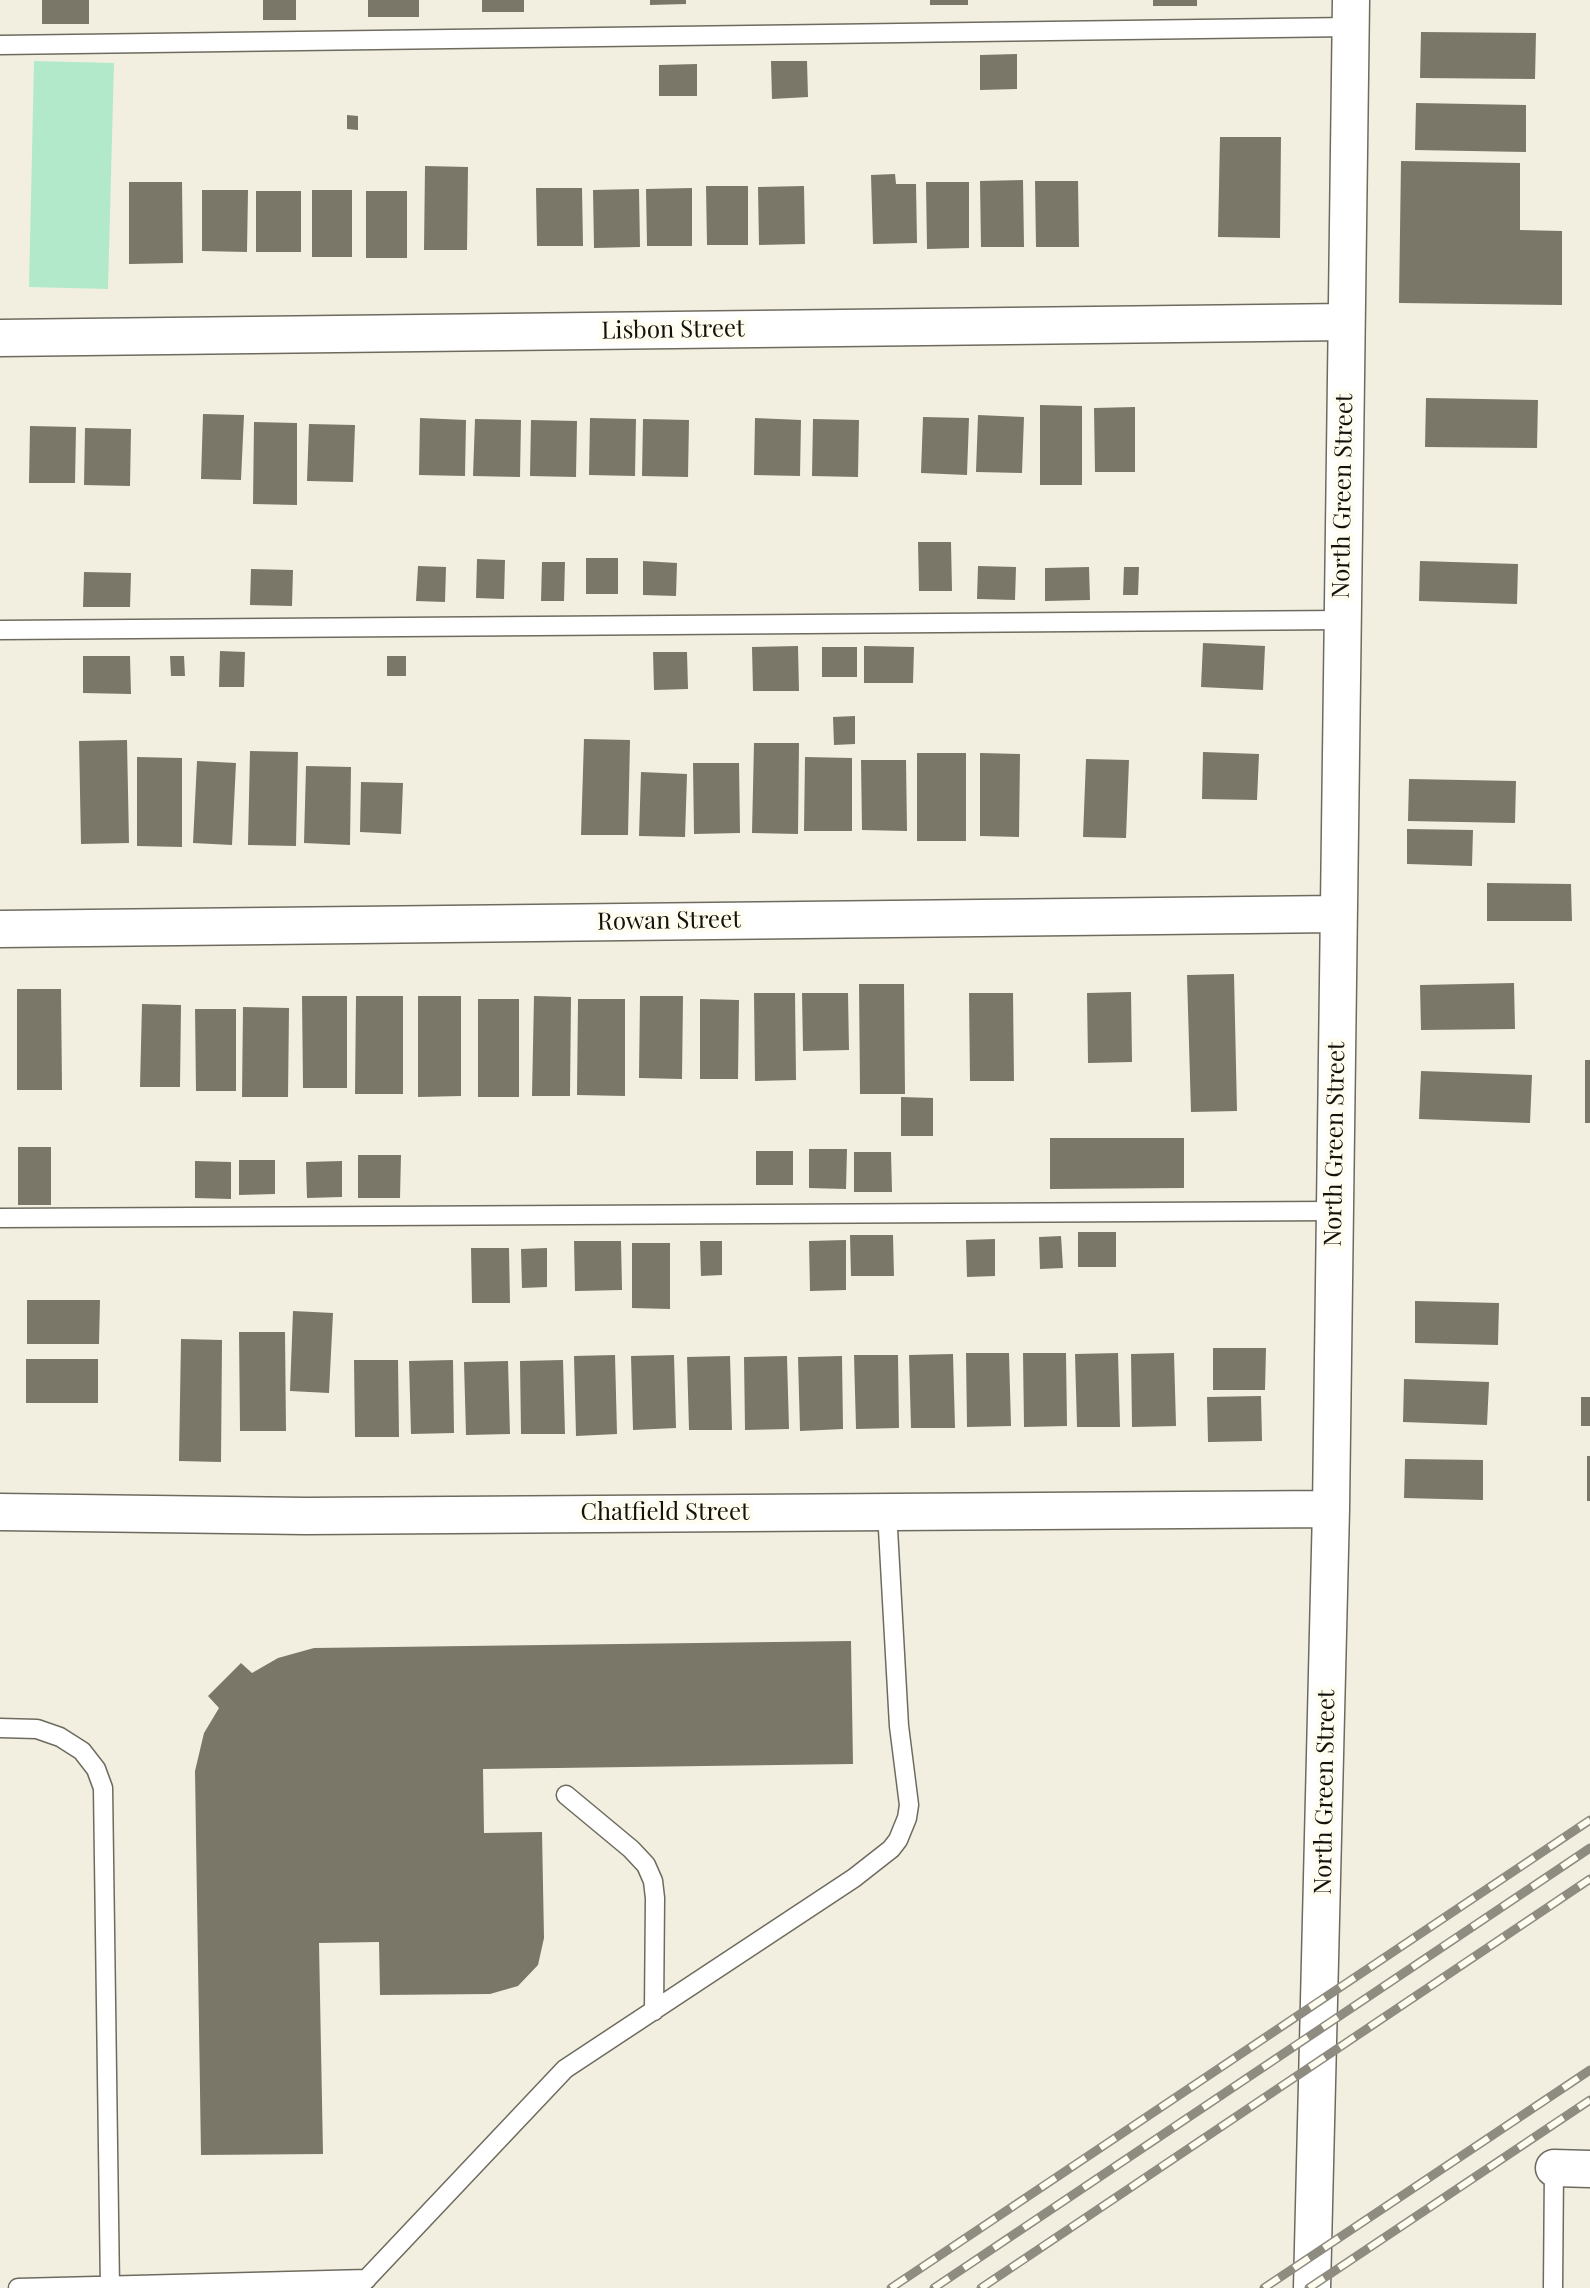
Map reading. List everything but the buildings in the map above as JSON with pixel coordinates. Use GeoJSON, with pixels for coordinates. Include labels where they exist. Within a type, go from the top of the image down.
{"type":"FeatureCollection","features":[{"type":"Feature","properties":{"kind":"street","name":"North Green Street"},"geometry":{"type":"LineString","coordinates":[[1312,2288],[1331,1509],[1350,13]]}},
{"type":"Feature","properties":{"kind":"street","name":"Lisbon Street"},"geometry":{"type":"LineString","coordinates":[[0,338],[1346,322]]}},
{"type":"Feature","properties":{"kind":"street","name":"Rowan Street"},"geometry":{"type":"LineString","coordinates":[[0,929],[1337,914]]}},
{"type":"Feature","properties":{"kind":"street","name":"Chatfield Street"},"geometry":{"type":"LineString","coordinates":[[0,1512],[306,1516],[1331,1509]]}},
{"type":"Feature","properties":{"kind":"street"},"geometry":{"type":"LineString","coordinates":[[1554,2168],[1590,2169]]}},
{"type":"Feature","properties":{"kind":"lane"},"geometry":{"type":"LineString","coordinates":[[0,45],[1350,13]]}},
{"type":"Feature","properties":{"kind":"lane"},"geometry":{"type":"LineString","coordinates":[[0,630],[1342,620]]}},
{"type":"Feature","properties":{"kind":"lane"},"geometry":{"type":"LineString","coordinates":[[0,1218],[1334,1211]]}},
{"type":"Feature","properties":{"kind":"lane"},"geometry":{"type":"LineString","coordinates":[[18,2288],[363,2283],[565,2069],[854,1878],[891,1849],[903,1831],[909,1805],[899,1726],[887,1511]]}},
{"type":"Feature","properties":{"kind":"lane"},"geometry":{"type":"LineString","coordinates":[[0,1728],[37,1729],[60,1737],[82,1751],[96,1769],[103,1788],[110,2287]]}},
{"type":"Feature","properties":{"kind":"lane"},"geometry":{"type":"LineString","coordinates":[[566,1795],[631,1849],[646,1865],[653,1881],[654,2011]]}},
{"type":"Feature","properties":{"kind":"lane"},"geometry":{"type":"LineString","coordinates":[[1553,2288],[1554,2168]]}},
{"type":"Feature","properties":{"kind":"green space"},"geometry":{"type":"Polygon","coordinates":[[[34,61],[114,63],[108,289],[29,287],[34,61]]]}},
{"type":"Feature","properties":{"kind":"railway"},"geometry":{"type":"LineString","coordinates":[[891,2288],[1590,1820]]}},
{"type":"Feature","properties":{"kind":"railway"},"geometry":{"type":"LineString","coordinates":[[934,2288],[1590,1848]]}},
{"type":"Feature","properties":{"kind":"railway"},"geometry":{"type":"LineString","coordinates":[[981,2288],[1590,1879]]}},
{"type":"Feature","properties":{"kind":"railway"},"geometry":{"type":"LineString","coordinates":[[1264,2288],[1590,2070]]}},
{"type":"Feature","properties":{"kind":"railway"},"geometry":{"type":"LineString","coordinates":[[1309,2288],[1590,2100]]}}]}
